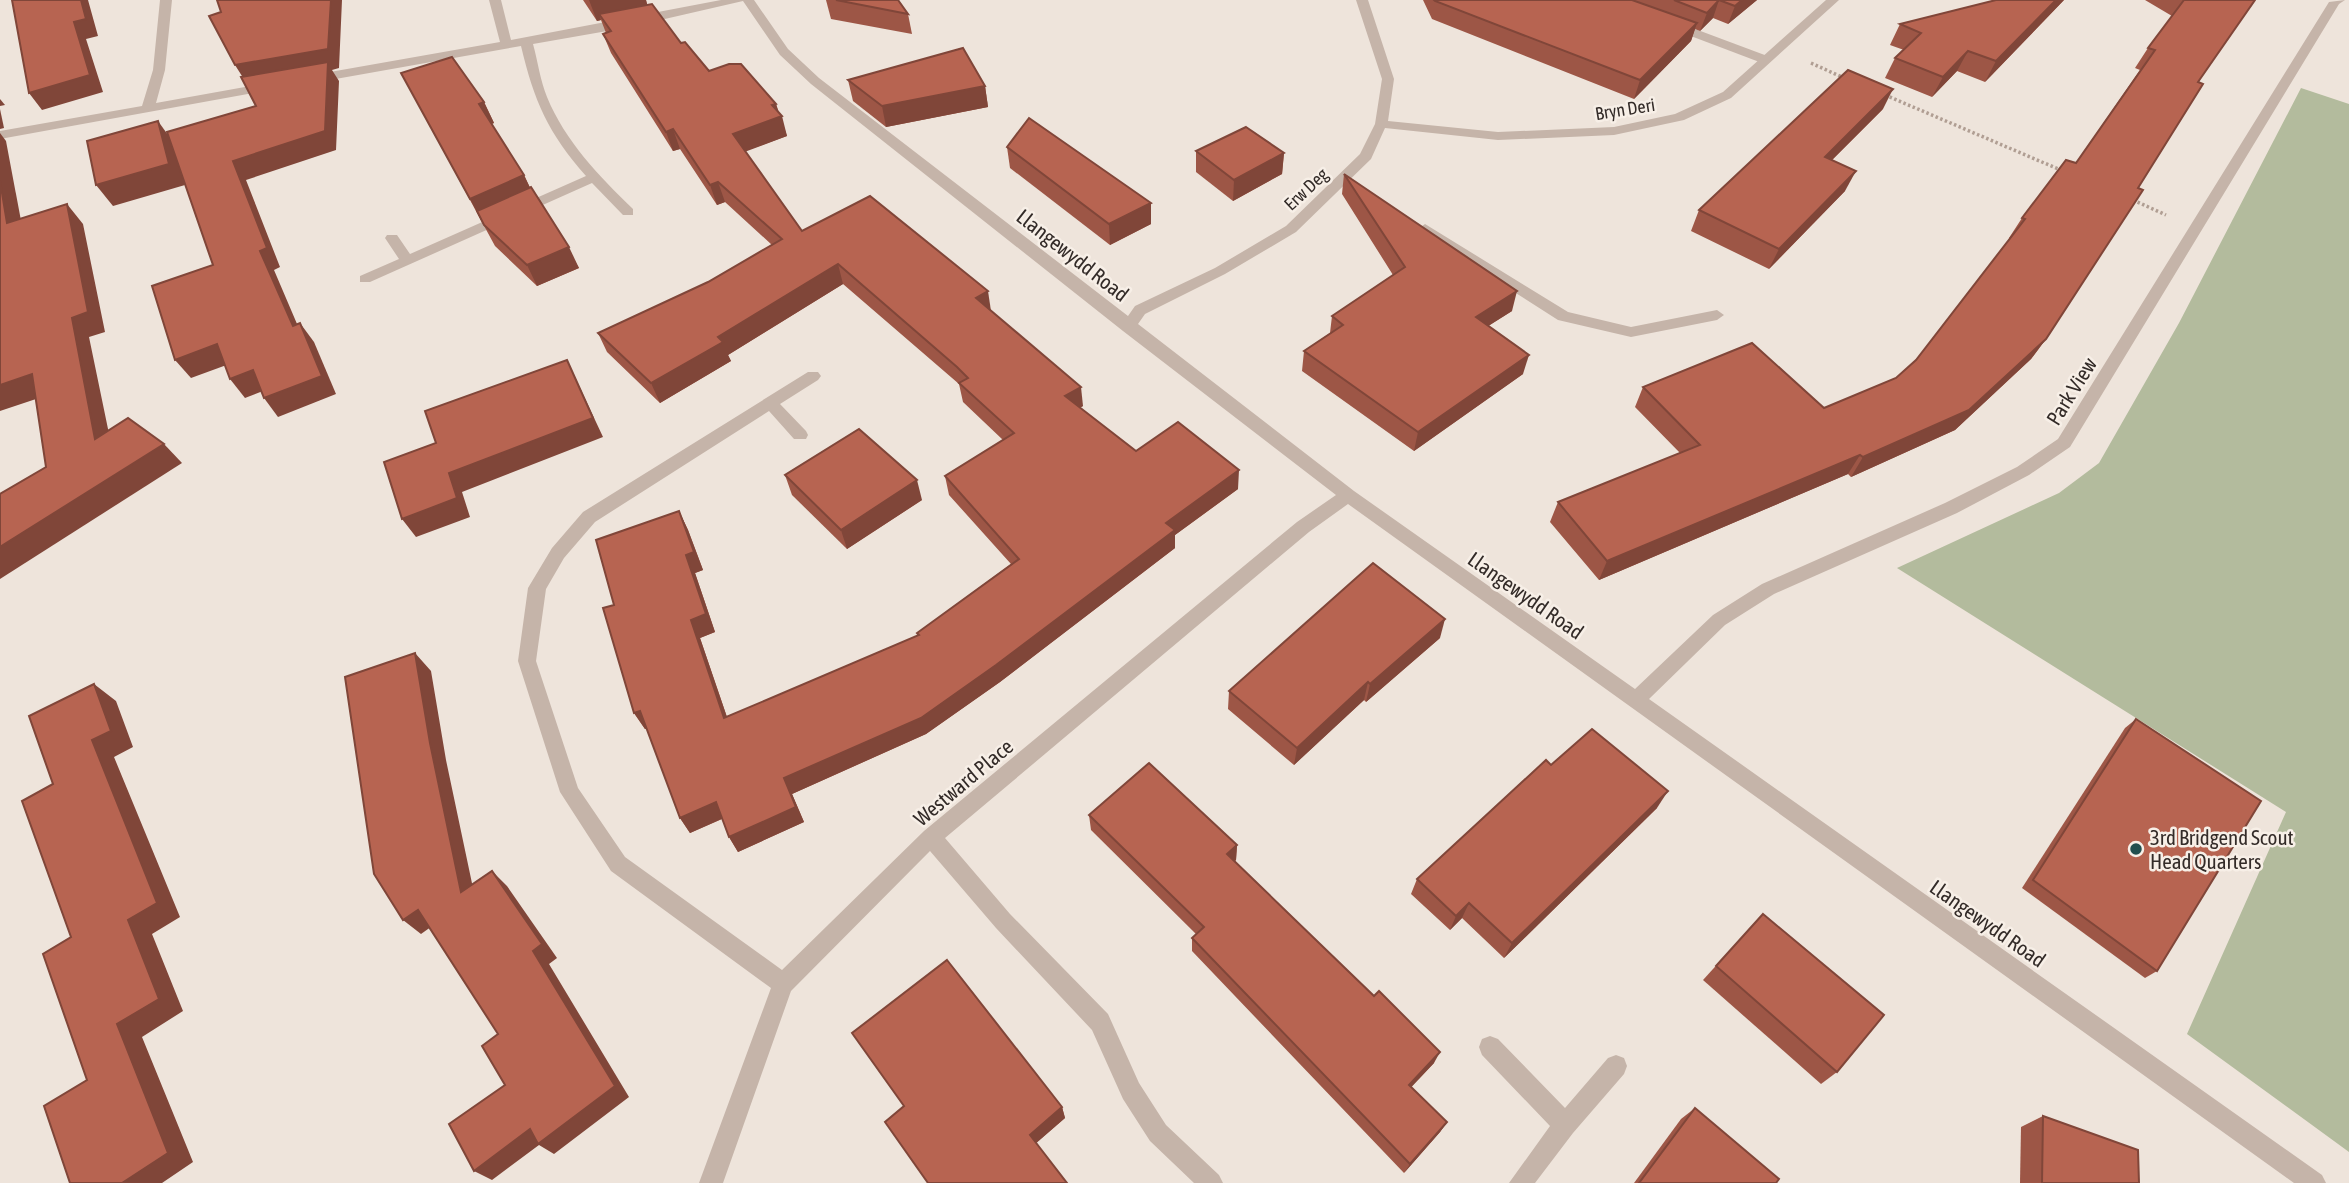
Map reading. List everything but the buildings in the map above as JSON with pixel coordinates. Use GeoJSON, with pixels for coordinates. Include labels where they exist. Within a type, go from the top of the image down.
{"type":"FeatureCollection","features":[{"type":"Feature","properties":{"kind":"street"},"geometry":{"type":"LineString","coordinates":[[148,108],[159,71],[166,0]]}},
{"type":"Feature","properties":{"kind":"street"},"geometry":{"type":"LineString","coordinates":[[495,0],[506,44]]}},
{"type":"Feature","properties":{"kind":"street"},"geometry":{"type":"LineString","coordinates":[[300,81],[738,0]]}},
{"type":"Feature","properties":{"kind":"street","name":"Llangewydd Road"},"geometry":{"type":"LineString","coordinates":[[748,0],[784,52],[815,81],[1128,327],[1348,495],[2314,1183]]}},
{"type":"Feature","properties":{"kind":"street","name":"Erw Deg"},"geometry":{"type":"LineString","coordinates":[[1128,327],[1140,310],[1220,271],[1291,229],[1351,183],[1381,124],[1388,79],[1363,0]]}},
{"type":"Feature","properties":{"kind":"street","name":"Bryn Deri"},"geometry":{"type":"LineString","coordinates":[[1381,124],[1499,136],[1614,131],[1679,117],[1727,95],[1833,0]]}},
{"type":"Feature","properties":{"kind":"street","name":"Park View"},"geometry":{"type":"LineString","coordinates":[[1633,699],[1648,690],[1719,620],[1769,589],[1951,508],[2023,471],[2064,443],[2338,2]]}},
{"type":"Feature","properties":{"kind":"street"},"geometry":{"type":"LineString","coordinates":[[1653,18],[1766,60]]}},
{"type":"Feature","properties":{"kind":"street"},"geometry":{"type":"LineString","coordinates":[[526,41],[534,79],[551,116],[593,178],[628,212]]}},
{"type":"Feature","properties":{"kind":"street"},"geometry":{"type":"LineString","coordinates":[[0,135],[286,84]]}},
{"type":"Feature","properties":{"kind":"street"},"geometry":{"type":"LineString","coordinates":[[365,279],[593,178]]}},
{"type":"Feature","properties":{"kind":"street"},"geometry":{"type":"LineString","coordinates":[[1414,222],[1563,316],[1632,332],[1717,315]]}},
{"type":"Feature","properties":{"kind":"street"},"geometry":{"type":"LineString","coordinates":[[392,238],[407,260]]}},
{"type":"Feature","properties":{"kind":"street"},"geometry":{"type":"LineString","coordinates":[[783,984],[618,864],[570,792],[527,661],[537,588],[558,554],[589,517],[813,376]]}},
{"type":"Feature","properties":{"kind":"street"},"geometry":{"type":"LineString","coordinates":[[770,403],[800,435]]}},
{"type":"Feature","properties":{"kind":"street","name":"Westward Place"},"geometry":{"type":"LineString","coordinates":[[711,1183],[783,984],[931,837],[1293,536],[1348,495]]}},
{"type":"Feature","properties":{"kind":"street"},"geometry":{"type":"LineString","coordinates":[[931,837],[1003,921],[1100,1022],[1131,1091],[1158,1133],[1211,1183]]}},
{"type":"Feature","properties":{"kind":"street"},"geometry":{"type":"LineString","coordinates":[[1490,1047],[1564,1125]]}},
{"type":"Feature","properties":{"kind":"street"},"geometry":{"type":"LineString","coordinates":[[1521,1183],[1564,1125],[1616,1066]]}},
{"type":"Feature","properties":{"kind":"path"},"geometry":{"type":"LineString","coordinates":[[1778,49],[1854,82]]}},
{"type":"Feature","properties":{"kind":"path"},"geometry":{"type":"LineString","coordinates":[[1879,92],[2069,173]]}},
{"type":"Feature","properties":{"kind":"path"},"geometry":{"type":"LineString","coordinates":[[2133,200],[2196,228]]}},
{"type":"Feature","properties":{"kind":"green space"},"geometry":{"type":"Polygon","coordinates":[[[2301,88],[2349,104],[2349,1152],[2187,1034],[2286,812],[1897,568],[2059,493],[2099,463],[2179,323],[2301,88]]]}},
{"type":"Feature","properties":{"kind":"place","name":"3rd Bridgend Scout Head Quarters"},"geometry":{"type":"Point","coordinates":[2136,849]}}]}
